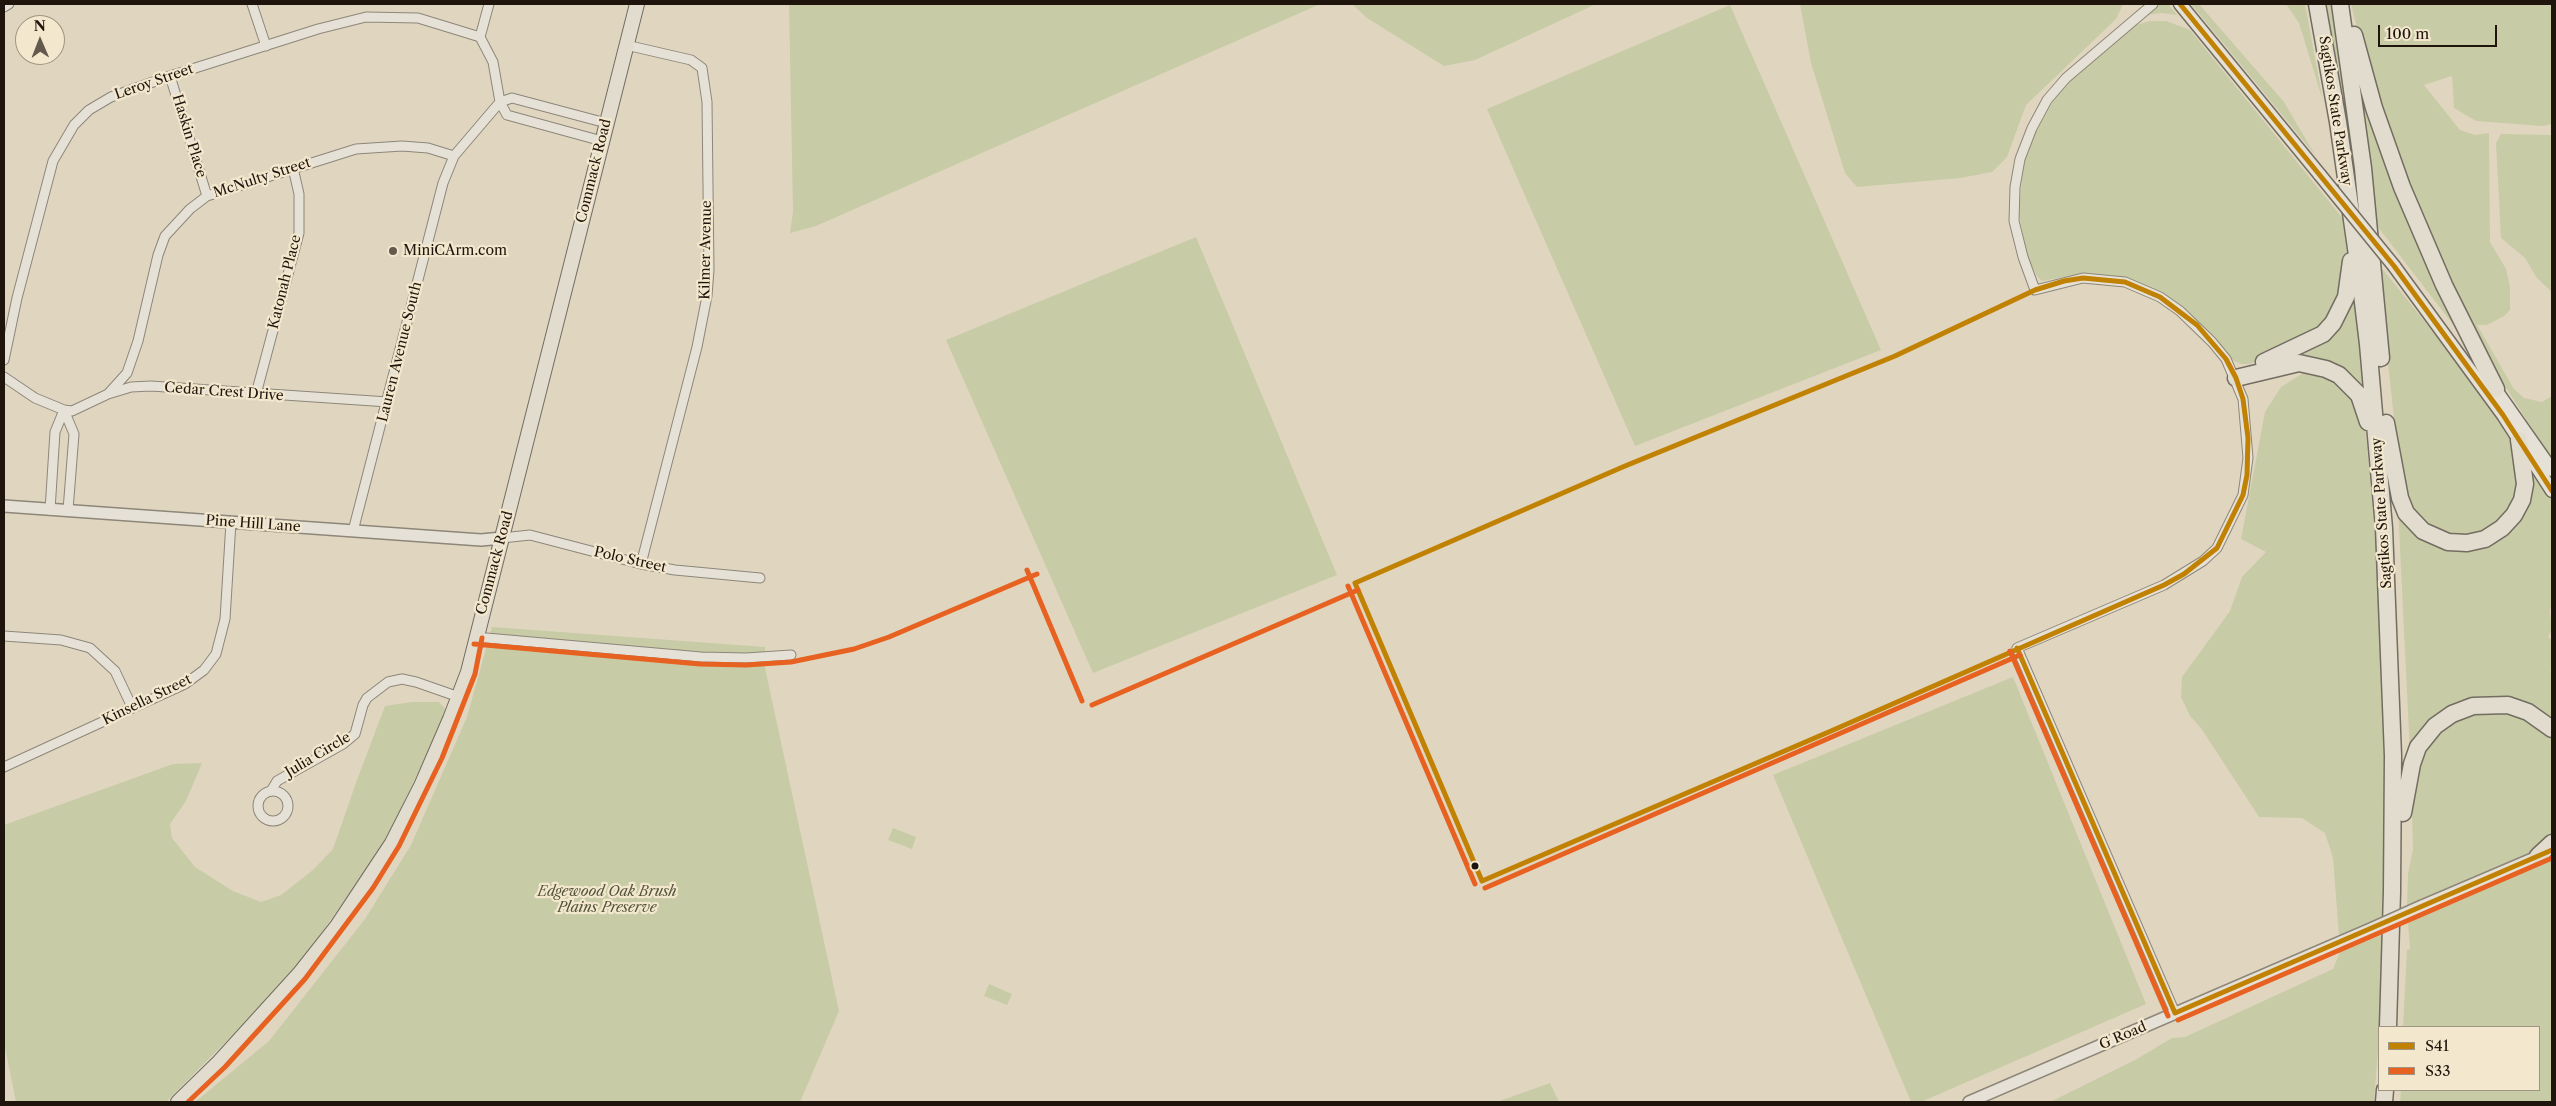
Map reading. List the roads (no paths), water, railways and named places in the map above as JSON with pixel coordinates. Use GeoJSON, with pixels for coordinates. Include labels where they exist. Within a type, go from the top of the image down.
{"type":"FeatureCollection","features":[{"type":"Feature","properties":{"kind":"highway","name":"Sagtikos State Parkway"},"geometry":{"type":"LineString","coordinates":[[2317,4],[2350,199],[2368,344],[2384,528],[2391,675],[2393,813],[2388,1026]]}},
{"type":"Feature","properties":{"kind":"highway","name":"Sagtikos State Parkway"},"geometry":{"type":"LineString","coordinates":[[2340,4],[2363,168],[2386,422],[2398,585],[2403,813],[2398,1026]]}},
{"type":"Feature","properties":{"kind":"highway"},"geometry":{"type":"LineString","coordinates":[[2347,4],[2368,89],[2402,187],[2444,285],[2496,389]]}},
{"type":"Feature","properties":{"kind":"highway"},"geometry":{"type":"LineString","coordinates":[[2236,378],[2323,334],[2333,323],[2346,297],[2350,281],[2350,199]]}},
{"type":"Feature","properties":{"kind":"highway"},"geometry":{"type":"LineString","coordinates":[[2236,378],[2298,363],[2326,369],[2350,384],[2359,395],[2368,422],[2384,528]]}},
{"type":"Feature","properties":{"kind":"highway"},"geometry":{"type":"LineString","coordinates":[[2386,422],[2400,498],[2406,513],[2423,531],[2448,542],[2467,543],[2486,538],[2502,528],[2514,515],[2522,500],[2525,484],[2519,440]]}},
{"type":"Feature","properties":{"kind":"highway"},"geometry":{"type":"LineString","coordinates":[[2403,813],[2412,764],[2418,747],[2435,726],[2452,714],[2473,706],[2508,705],[2528,712],[2552,729]]}},
{"type":"Feature","properties":{"kind":"highway"},"geometry":{"type":"LineString","coordinates":[[2545,853],[2552,843]]}},
{"type":"Feature","properties":{"kind":"main road","name":"Commack Road"},"geometry":{"type":"LineString","coordinates":[[178,1102],[219,1062],[300,974],[367,884],[392,843],[421,786],[459,697],[468,672],[637,4]]}},
{"type":"Feature","properties":{"kind":"main road"},"geometry":{"type":"LineString","coordinates":[[2180,4],[2394,266],[2519,440],[2552,491]]}},
{"type":"Feature","properties":{"kind":"main road"},"geometry":{"type":"LineString","coordinates":[[2394,266],[2414,284],[2433,307],[2496,389],[2552,470]]}},
{"type":"Feature","properties":{"kind":"street"},"geometry":{"type":"LineString","coordinates":[[4,7],[9,4]]}},
{"type":"Feature","properties":{"kind":"street"},"geometry":{"type":"LineString","coordinates":[[252,4],[266,46]]}},
{"type":"Feature","properties":{"kind":"street"},"geometry":{"type":"LineString","coordinates":[[489,4],[480,37],[493,62],[500,102],[507,115],[602,141]]}},
{"type":"Feature","properties":{"kind":"street"},"geometry":{"type":"LineString","coordinates":[[2153,4],[2066,78],[2047,100],[2032,128],[2020,159],[2015,187],[2014,221],[2023,257],[2035,290],[2083,278],[2125,282],[2142,288],[2180,310],[2197,325],[2226,358],[2244,399],[2246,475],[2243,495],[2217,548],[2202,562],[2164,585],[2018,648],[2175,1013]]}},
{"type":"Feature","properties":{"kind":"street","name":"Leroy Street"},"geometry":{"type":"LineString","coordinates":[[4,360],[17,298],[53,161],[62,142],[74,125],[89,110],[111,96],[347,21],[384,16],[418,18],[480,37]]}},
{"type":"Feature","properties":{"kind":"street","name":"Kilmer Avenue"},"geometry":{"type":"LineString","coordinates":[[626,45],[691,60],[702,68],[707,102],[709,270],[707,296],[697,347],[641,564]]}},
{"type":"Feature","properties":{"kind":"street","name":"Haskin Place"},"geometry":{"type":"LineString","coordinates":[[170,76],[207,196]]}},
{"type":"Feature","properties":{"kind":"street"},"geometry":{"type":"LineString","coordinates":[[500,102],[512,98],[606,123]]}},
{"type":"Feature","properties":{"kind":"street","name":"Lauren Avenue South"},"geometry":{"type":"LineString","coordinates":[[353,531],[388,402],[443,183],[454,156],[500,102]]}},
{"type":"Feature","properties":{"kind":"street","name":"McNulty Street"},"geometry":{"type":"LineString","coordinates":[[108,394],[127,373],[138,342],[158,255],[165,236],[190,209],[207,196],[356,149],[378,146],[428,148],[454,156]]}},
{"type":"Feature","properties":{"kind":"street","name":"Katonah Place"},"geometry":{"type":"LineString","coordinates":[[256,394],[299,233],[299,194],[293,168]]}},
{"type":"Feature","properties":{"kind":"street"},"geometry":{"type":"LineString","coordinates":[[4,377],[35,398],[64,410],[74,434],[68,510]]}},
{"type":"Feature","properties":{"kind":"street","name":"Cedar Crest Drive"},"geometry":{"type":"LineString","coordinates":[[64,410],[72,411],[108,394],[131,387],[150,386],[388,402]]}},
{"type":"Feature","properties":{"kind":"street"},"geometry":{"type":"LineString","coordinates":[[50,510],[56,432],[64,410]]}},
{"type":"Feature","properties":{"kind":"street","name":"Pine Hill Lane"},"geometry":{"type":"LineString","coordinates":[[4,506],[481,540],[502,538]]}},
{"type":"Feature","properties":{"kind":"street","name":"Kinsella Street"},"geometry":{"type":"LineString","coordinates":[[4,767],[185,684],[204,670],[216,654],[225,619],[232,522]]}},
{"type":"Feature","properties":{"kind":"street","name":"Polo Street"},"geometry":{"type":"LineString","coordinates":[[502,538],[530,535],[641,564],[675,570],[760,578]]}},
{"type":"Feature","properties":{"kind":"street"},"geometry":{"type":"LineString","coordinates":[[4,636],[61,640],[90,648],[115,670],[132,707]]}},
{"type":"Feature","properties":{"kind":"street"},"geometry":{"type":"LineString","coordinates":[[476,637],[701,657],[751,658],[791,655]]}},
{"type":"Feature","properties":{"kind":"street","name":"Julia Circle"},"geometry":{"type":"LineString","coordinates":[[271,791],[277,781],[343,744],[355,734],[363,705],[388,682],[402,679],[459,697]]}},
{"type":"Feature","properties":{"kind":"street","name":"G Road"},"geometry":{"type":"LineString","coordinates":[[1969,1102],[2545,853]]}},
{"type":"Feature","properties":{"kind":"place","name":"MiniCArm.com"},"geometry":{"type":"Point","coordinates":[393,251]}},
{"type":"Feature","properties":{"kind":"park label","name":"Edgewood Oak Brush Plains Preserve"},"geometry":{"type":"Point","coordinates":[607,900]}}]}
